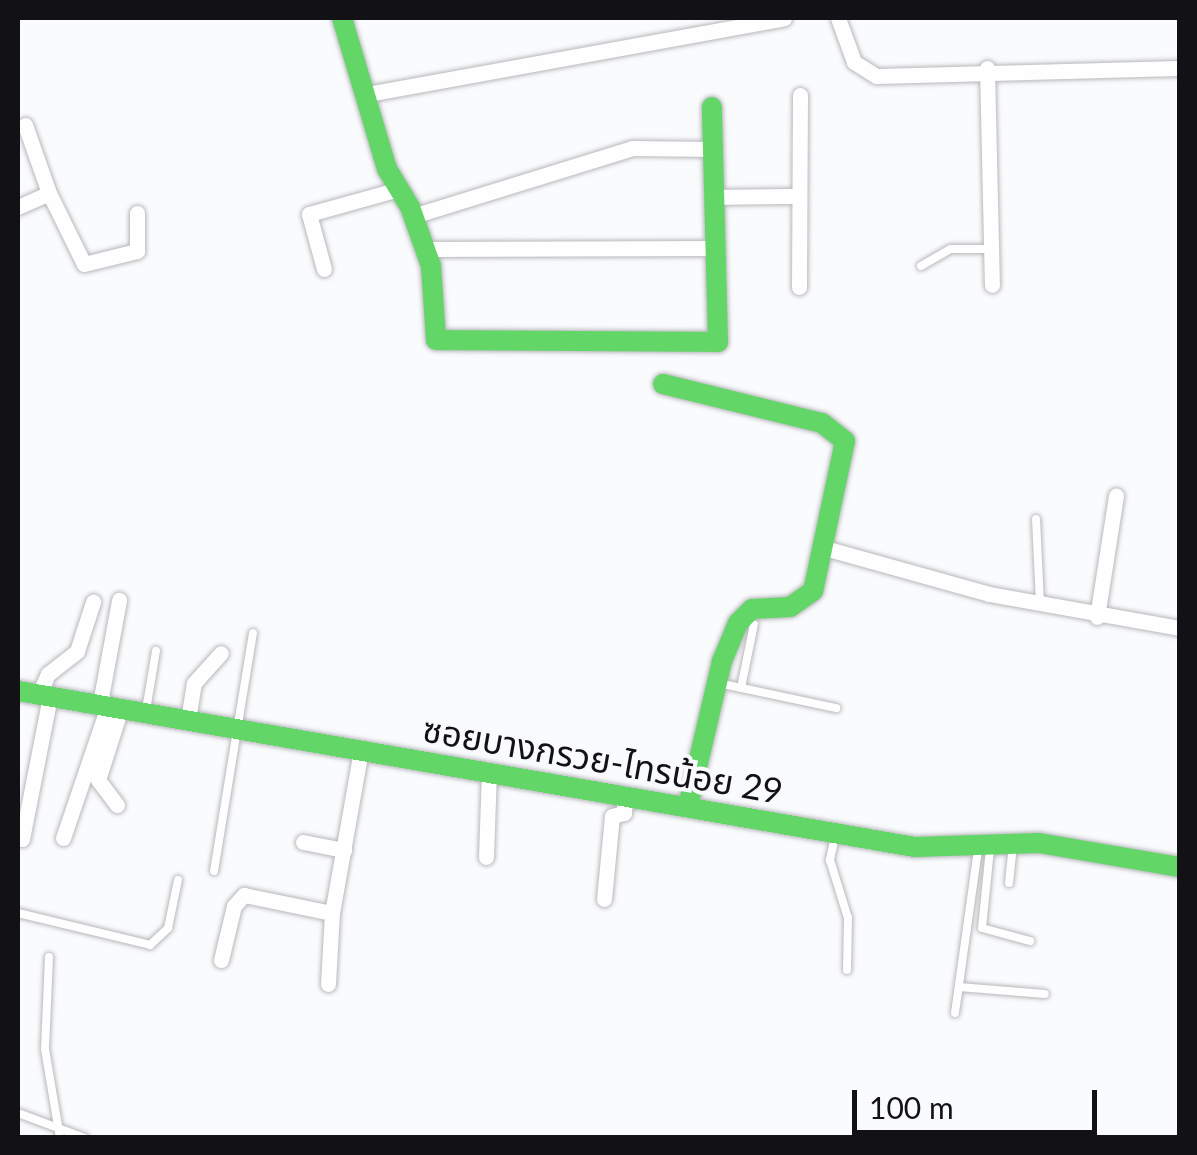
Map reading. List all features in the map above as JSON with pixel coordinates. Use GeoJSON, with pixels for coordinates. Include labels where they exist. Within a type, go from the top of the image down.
{"type":"FeatureCollection","features":[{"type":"Feature","properties":{"kind":"street"},"geometry":{"type":"LineString","coordinates":[[342,18],[362,95],[425,248],[436,340],[718,342],[712,107]]}},
{"type":"Feature","properties":{"kind":"street"},"geometry":{"type":"LineString","coordinates":[[362,95],[784,18]]}},
{"type":"Feature","properties":{"kind":"street"},"geometry":{"type":"LineString","coordinates":[[838,18],[854,62],[865,73],[986,68],[1180,68]]}},
{"type":"Feature","properties":{"kind":"street"},"geometry":{"type":"LineString","coordinates":[[986,68],[992,286]]}},
{"type":"Feature","properties":{"kind":"street"},"geometry":{"type":"LineString","coordinates":[[799,287],[800,95]]}},
{"type":"Feature","properties":{"kind":"street"},"geometry":{"type":"LineString","coordinates":[[26,126],[49,194],[84,264],[137,250],[136,214]]}},
{"type":"Feature","properties":{"kind":"street"},"geometry":{"type":"LineString","coordinates":[[414,216],[632,148],[713,149]]}},
{"type":"Feature","properties":{"kind":"street"},"geometry":{"type":"LineString","coordinates":[[324,269],[308,214],[399,189]]}},
{"type":"Feature","properties":{"kind":"street"},"geometry":{"type":"LineString","coordinates":[[18,206],[49,194]]}},
{"type":"Feature","properties":{"kind":"street"},"geometry":{"type":"LineString","coordinates":[[714,198],[799,196]]}},
{"type":"Feature","properties":{"kind":"street"},"geometry":{"type":"LineString","coordinates":[[425,248],[716,248]]}},
{"type":"Feature","properties":{"kind":"street"},"geometry":{"type":"LineString","coordinates":[[664,384],[836,429],[845,441],[845,456],[813,590],[790,607],[752,609],[738,623],[717,682],[688,806]]}},
{"type":"Feature","properties":{"kind":"street"},"geometry":{"type":"LineString","coordinates":[[1097,617],[1116,495]]}},
{"type":"Feature","properties":{"kind":"street"},"geometry":{"type":"LineString","coordinates":[[821,547],[1097,617],[1180,628]]}},
{"type":"Feature","properties":{"kind":"street"},"geometry":{"type":"LineString","coordinates":[[116,805],[98,780],[110,705],[118,600]]}},
{"type":"Feature","properties":{"kind":"street"},"geometry":{"type":"LineString","coordinates":[[22,838],[35,693],[48,674],[78,650],[93,602]]}},
{"type":"Feature","properties":{"kind":"street"},"geometry":{"type":"LineString","coordinates":[[188,720],[194,683],[221,653]]}},
{"type":"Feature","properties":{"kind":"street","name":"ซอยบางกรวย-ไทรน้อย 29"},"geometry":{"type":"LineString","coordinates":[[35,693],[915,847],[1013,842],[1180,867]]}},
{"type":"Feature","properties":{"kind":"street"},"geometry":{"type":"LineString","coordinates":[[64,838],[110,705]]}},
{"type":"Feature","properties":{"kind":"street"},"geometry":{"type":"LineString","coordinates":[[328,984],[332,913],[361,750]]}},
{"type":"Feature","properties":{"kind":"street"},"geometry":{"type":"LineString","coordinates":[[486,857],[489,772]]}},
{"type":"Feature","properties":{"kind":"street"},"geometry":{"type":"LineString","coordinates":[[604,899],[612,816],[624,814],[625,795]]}},
{"type":"Feature","properties":{"kind":"street"},"geometry":{"type":"LineString","coordinates":[[302,842],[344,850]]}},
{"type":"Feature","properties":{"kind":"street"},"geometry":{"type":"LineString","coordinates":[[221,960],[234,906],[244,895],[332,913]]}},
{"type":"Feature","properties":{"kind":"lane"},"geometry":{"type":"LineString","coordinates":[[921,266],[951,248],[992,249]]}},
{"type":"Feature","properties":{"kind":"lane"},"geometry":{"type":"LineString","coordinates":[[1036,519],[1040,604]]}},
{"type":"Feature","properties":{"kind":"lane"},"geometry":{"type":"LineString","coordinates":[[741,688],[754,624]]}},
{"type":"Feature","properties":{"kind":"lane"},"geometry":{"type":"LineString","coordinates":[[214,870],[242,729],[253,634]]}},
{"type":"Feature","properties":{"kind":"lane"},"geometry":{"type":"LineString","coordinates":[[146,712],[156,651]]}},
{"type":"Feature","properties":{"kind":"lane"},"geometry":{"type":"LineString","coordinates":[[717,682],[836,708]]}},
{"type":"Feature","properties":{"kind":"lane"},"geometry":{"type":"LineString","coordinates":[[836,833],[830,860],[848,918],[848,970]]}},
{"type":"Feature","properties":{"kind":"lane"},"geometry":{"type":"LineString","coordinates":[[1009,883],[1013,842]]}},
{"type":"Feature","properties":{"kind":"lane"},"geometry":{"type":"LineString","coordinates":[[985,844],[982,928],[1030,940]]}},
{"type":"Feature","properties":{"kind":"lane"},"geometry":{"type":"LineString","coordinates":[[955,1013],[985,844]]}},
{"type":"Feature","properties":{"kind":"lane"},"geometry":{"type":"LineString","coordinates":[[18,913],[150,945],[168,928],[178,880]]}},
{"type":"Feature","properties":{"kind":"lane"},"geometry":{"type":"LineString","coordinates":[[49,957],[45,1049],[59,1135]]}},
{"type":"Feature","properties":{"kind":"lane"},"geometry":{"type":"LineString","coordinates":[[958,987],[1044,994]]}},
{"type":"Feature","properties":{"kind":"lane"},"geometry":{"type":"LineString","coordinates":[[18,1114],[59,1135],[85,1138]]}},
{"type":"Feature","properties":{"kind":"traffic: fast"},"geometry":{"type":"LineString","coordinates":[[342,18],[387,169],[410,207],[431,266],[436,340],[718,342],[712,107]]}},
{"type":"Feature","properties":{"kind":"traffic: fast"},"geometry":{"type":"LineString","coordinates":[[663,384],[822,423],[845,441],[813,591],[790,607],[752,609],[738,623],[722,661],[688,806]]}},
{"type":"Feature","properties":{"kind":"traffic: fast"},"geometry":{"type":"LineString","coordinates":[[18,691],[915,847],[1039,843],[1180,867]]}}]}
